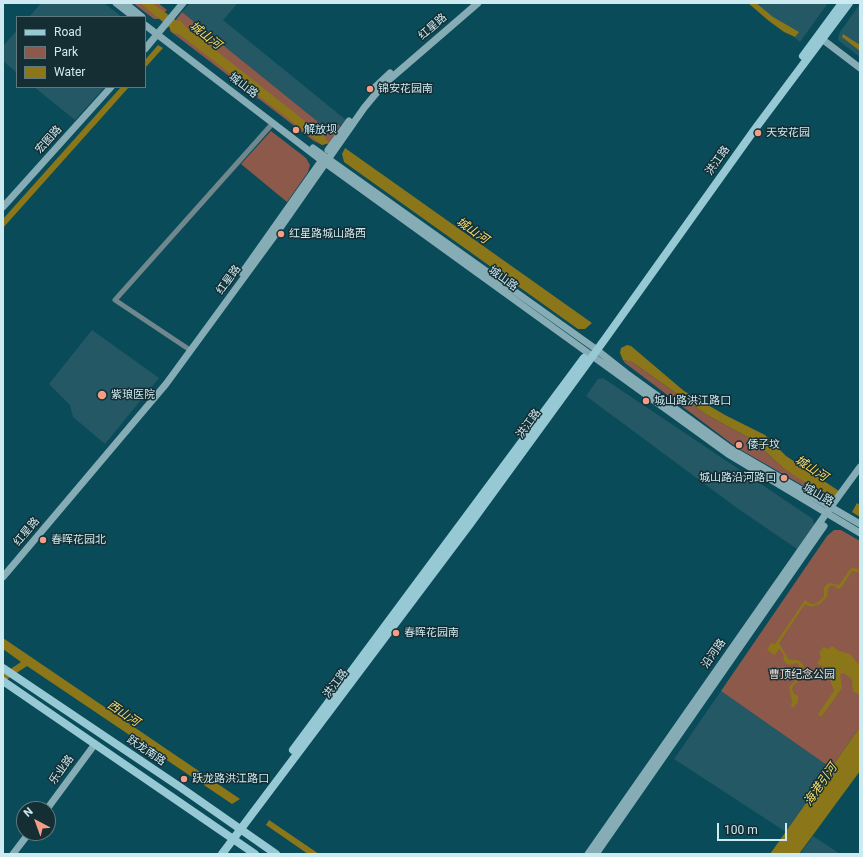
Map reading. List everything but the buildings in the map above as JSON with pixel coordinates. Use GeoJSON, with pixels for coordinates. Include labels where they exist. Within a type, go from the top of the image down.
{"type":"FeatureCollection","features":[{"type":"Feature","properties":{"kind":"main road"},"geometry":{"type":"LineString","coordinates":[[116,3],[133,16]]}},
{"type":"Feature","properties":{"kind":"main road"},"geometry":{"type":"LineString","coordinates":[[125,3],[141,16]]}},
{"type":"Feature","properties":{"kind":"main road"},"geometry":{"type":"LineString","coordinates":[[146,48],[164,24],[183,3]]}},
{"type":"Feature","properties":{"kind":"main road","name":"红星路"},"geometry":{"type":"LineString","coordinates":[[3,577],[166,384],[274,238],[361,104],[380,81],[471,3]]}},
{"type":"Feature","properties":{"kind":"main road","name":"红星路"},"geometry":{"type":"LineString","coordinates":[[3,571],[102,455],[187,348],[325,160],[383,85],[478,3]]}},
{"type":"Feature","properties":{"kind":"main road","name":"洪江路"},"geometry":{"type":"LineString","coordinates":[[222,854],[238,828],[593,352],[820,37],[842,3]]}},
{"type":"Feature","properties":{"kind":"main road","name":"洪江路"},"geometry":{"type":"LineString","coordinates":[[820,37],[849,3]]}},
{"type":"Feature","properties":{"kind":"main road","name":"城山路"},"geometry":{"type":"LineString","coordinates":[[146,20],[273,123],[593,352],[728,454],[831,511],[860,524]]}},
{"type":"Feature","properties":{"kind":"main road","name":"城山路"},"geometry":{"type":"LineString","coordinates":[[146,26],[159,32],[325,160]]}},
{"type":"Feature","properties":{"kind":"main road"},"geometry":{"type":"LineString","coordinates":[[820,37],[860,68]]}},
{"type":"Feature","properties":{"kind":"main road","name":"宏图路"},"geometry":{"type":"LineString","coordinates":[[3,207],[110,88]]}},
{"type":"Feature","properties":{"kind":"main road","name":"沿河路"},"geometry":{"type":"LineString","coordinates":[[596,854],[860,468]]}},
{"type":"Feature","properties":{"kind":"main road","name":"沿河路"},"geometry":{"type":"LineString","coordinates":[[588,854],[831,511],[860,476]]}},
{"type":"Feature","properties":{"kind":"main road","name":"城山路"},"geometry":{"type":"LineString","coordinates":[[831,511],[860,532]]}},
{"type":"Feature","properties":{"kind":"main road","name":"跃龙南路"},"geometry":{"type":"LineString","coordinates":[[4,668],[276,854]]}},
{"type":"Feature","properties":{"kind":"main road","name":"跃龙南路"},"geometry":{"type":"LineString","coordinates":[[5,683],[255,854]]}},
{"type":"Feature","properties":{"kind":"main road","name":"乐业路"},"geometry":{"type":"LineString","coordinates":[[53,801],[95,744]]}},
{"type":"Feature","properties":{"kind":"main road","name":"洪江路"},"geometry":{"type":"LineString","coordinates":[[216,854],[231,838]]}},
{"type":"Feature","properties":{"kind":"main road"},"geometry":{"type":"LineString","coordinates":[[14,854],[23,841]]}},
{"type":"Feature","properties":{"kind":"street"},"geometry":{"type":"LineString","coordinates":[[187,348],[115,300],[273,123]]}},
{"type":"Feature","properties":{"kind":"shaded area"},"geometry":{"type":"Polygon","coordinates":[[[41,3],[104,3],[121,16],[30,16],[41,3]]]}},
{"type":"Feature","properties":{"kind":"shaded area"},"geometry":{"type":"Polygon","coordinates":[[[190,3],[238,3],[223,20],[346,120],[340,126],[337,124],[322,125],[182,12],[190,3]]]}},
{"type":"Feature","properties":{"kind":"shaded area"},"geometry":{"type":"Polygon","coordinates":[[[753,3],[828,3],[800,42],[753,3]]]}},
{"type":"Feature","properties":{"kind":"shaded area"},"geometry":{"type":"Polygon","coordinates":[[[860,4],[860,57],[839,41],[838,38],[840,32],[860,4]]]}},
{"type":"Feature","properties":{"kind":"shaded area"},"geometry":{"type":"Polygon","coordinates":[[[16,31],[16,72],[3,61],[3,46],[16,31]]]}},
{"type":"Feature","properties":{"kind":"shaded area"},"geometry":{"type":"Polygon","coordinates":[[[35,88],[104,88],[75,120],[35,88]]]}},
{"type":"Feature","properties":{"kind":"shaded area","name":"紫琅医院"},"geometry":{"type":"Polygon","coordinates":[[[92,330],[159,378],[105,444],[73,417],[70,405],[49,384],[92,330]]]}},
{"type":"Feature","properties":{"kind":"shaded area"},"geometry":{"type":"Polygon","coordinates":[[[603,378],[813,519],[814,525],[797,549],[737,508],[586,396],[598,379],[603,378]]]}},
{"type":"Feature","properties":{"kind":"shaded area"},"geometry":{"type":"Polygon","coordinates":[[[721,691],[831,768],[786,832],[674,759],[721,691]]]}},
{"type":"Feature","properties":{"kind":"shaded area"},"geometry":{"type":"Polygon","coordinates":[[[813,836],[840,854],[800,854],[813,836]]]}},
{"type":"Feature","properties":{"kind":"green space"},"geometry":{"type":"Polygon","coordinates":[[[133,3],[158,3],[167,10],[158,19],[154,19],[133,3]]]}},
{"type":"Feature","properties":{"kind":"green space"},"geometry":{"type":"Polygon","coordinates":[[[182,12],[322,125],[337,124],[340,126],[329,143],[322,145],[314,141],[170,31],[170,27],[182,12]]]}},
{"type":"Feature","properties":{"kind":"green space"},"geometry":{"type":"Polygon","coordinates":[[[271,131],[306,158],[310,165],[308,172],[287,202],[241,164],[271,131]]]}},
{"type":"Feature","properties":{"kind":"green space"},"geometry":{"type":"Polygon","coordinates":[[[623,360],[632,362],[707,415],[753,440],[783,468],[833,499],[828,500],[736,447],[623,360]]]}},
{"type":"Feature","properties":{"kind":"green space","name":"曹顶纪念公园"},"geometry":{"type":"Polygon","coordinates":[[[834,530],[841,530],[860,541],[860,727],[831,768],[721,691],[827,536],[834,530]]]}},
{"type":"Feature","properties":{"kind":"water"},"geometry":{"type":"Polygon","coordinates":[[[140,3],[152,3],[177,21],[180,20],[185,26],[324,136],[329,143],[322,145],[179,34],[173,33],[169,27],[140,3]]]}},
{"type":"Feature","properties":{"kind":"water"},"geometry":{"type":"Polygon","coordinates":[[[748,3],[756,3],[773,17],[799,32],[795,37],[784,32],[748,3]]]}},
{"type":"Feature","properties":{"kind":"water"},"geometry":{"type":"Polygon","coordinates":[[[843,34],[860,45],[860,51],[842,37],[843,34]]]}},
{"type":"Feature","properties":{"kind":"water"},"geometry":{"type":"Polygon","coordinates":[[[158,45],[163,48],[146,67],[146,59],[158,45]]]}},
{"type":"Feature","properties":{"kind":"water"},"geometry":{"type":"Polygon","coordinates":[[[120,88],[128,88],[3,228],[3,219],[120,88]]]}},
{"type":"Feature","properties":{"kind":"water"},"geometry":{"type":"Polygon","coordinates":[[[345,148],[592,323],[585,329],[578,329],[344,162],[342,154],[345,148]]]}},
{"type":"Feature","properties":{"kind":"water"},"geometry":{"type":"Polygon","coordinates":[[[627,345],[631,346],[684,391],[725,415],[765,435],[786,456],[839,491],[833,499],[798,478],[783,468],[753,440],[707,415],[632,362],[623,360],[620,353],[621,348],[627,345]]]}},
{"type":"Feature","properties":{"kind":"water"},"geometry":{"type":"Polygon","coordinates":[[[857,503],[860,505],[860,517],[852,512],[857,503]]]}},
{"type":"Feature","properties":{"kind":"water"},"geometry":{"type":"Polygon","coordinates":[[[851,568],[858,569],[860,573],[852,571],[841,588],[838,589],[833,585],[830,586],[827,597],[820,604],[811,607],[805,604],[779,643],[789,660],[798,660],[803,665],[803,676],[792,689],[794,694],[798,696],[798,702],[794,707],[791,707],[792,701],[789,687],[799,677],[797,673],[799,665],[797,663],[790,665],[787,664],[784,661],[783,653],[779,649],[775,655],[767,650],[771,643],[775,644],[805,600],[811,604],[816,604],[824,597],[824,588],[826,585],[829,583],[839,585],[851,568]]]}},
{"type":"Feature","properties":{"kind":"water"},"geometry":{"type":"Polygon","coordinates":[[[3,638],[240,799],[232,804],[27,666],[3,682],[3,674],[21,662],[3,649],[3,638]]]}},
{"type":"Feature","properties":{"kind":"water"},"geometry":{"type":"Polygon","coordinates":[[[832,646],[839,651],[850,654],[860,666],[860,695],[853,692],[852,680],[844,673],[840,674],[842,688],[821,717],[818,714],[834,691],[826,668],[817,664],[821,657],[819,653],[823,647],[829,649],[832,646]]]}},
{"type":"Feature","properties":{"kind":"water","name":"海港引河"},"geometry":{"type":"Polygon","coordinates":[[[860,727],[860,771],[799,854],[770,854],[860,727]]]}},
{"type":"Feature","properties":{"kind":"water"},"geometry":{"type":"Polygon","coordinates":[[[269,820],[319,854],[308,854],[266,825],[269,820]]]}},
{"type":"Feature","properties":{"kind":"place","name":"锦安花园南"},"geometry":{"type":"Point","coordinates":[370,89]}},
{"type":"Feature","properties":{"kind":"place","name":"解放坝"},"geometry":{"type":"Point","coordinates":[296,130]}},
{"type":"Feature","properties":{"kind":"place","name":"天安花园"},"geometry":{"type":"Point","coordinates":[758,133]}},
{"type":"Feature","properties":{"kind":"place","name":"红星路城山路西"},"geometry":{"type":"Point","coordinates":[281,234]}},
{"type":"Feature","properties":{"kind":"place","name":"紫琅医院"},"geometry":{"type":"Point","coordinates":[102,395]}},
{"type":"Feature","properties":{"kind":"place","name":"城山路洪江路口"},"geometry":{"type":"Point","coordinates":[646,401]}},
{"type":"Feature","properties":{"kind":"place","name":"倭子坟"},"geometry":{"type":"Point","coordinates":[739,445]}},
{"type":"Feature","properties":{"kind":"place","name":"城山路沿河路口"},"geometry":{"type":"Point","coordinates":[784,478]}},
{"type":"Feature","properties":{"kind":"place","name":"春晖花园北"},"geometry":{"type":"Point","coordinates":[43,540]}},
{"type":"Feature","properties":{"kind":"place","name":"春晖花园南"},"geometry":{"type":"Point","coordinates":[396,633]}},
{"type":"Feature","properties":{"kind":"place","name":"跃龙路洪江路口"},"geometry":{"type":"Point","coordinates":[184,779]}},
{"type":"Feature","properties":{"kind":"water label","name":"城山河"},"geometry":{"type":"Point","coordinates":[205,36]}},
{"type":"Feature","properties":{"kind":"water label","name":"城山河"},"geometry":{"type":"Point","coordinates":[472,231]}},
{"type":"Feature","properties":{"kind":"water label","name":"城山河"},"geometry":{"type":"Point","coordinates":[811,469]}},
{"type":"Feature","properties":{"kind":"water label","name":"西山河"},"geometry":{"type":"Point","coordinates":[123,714]}}]}
